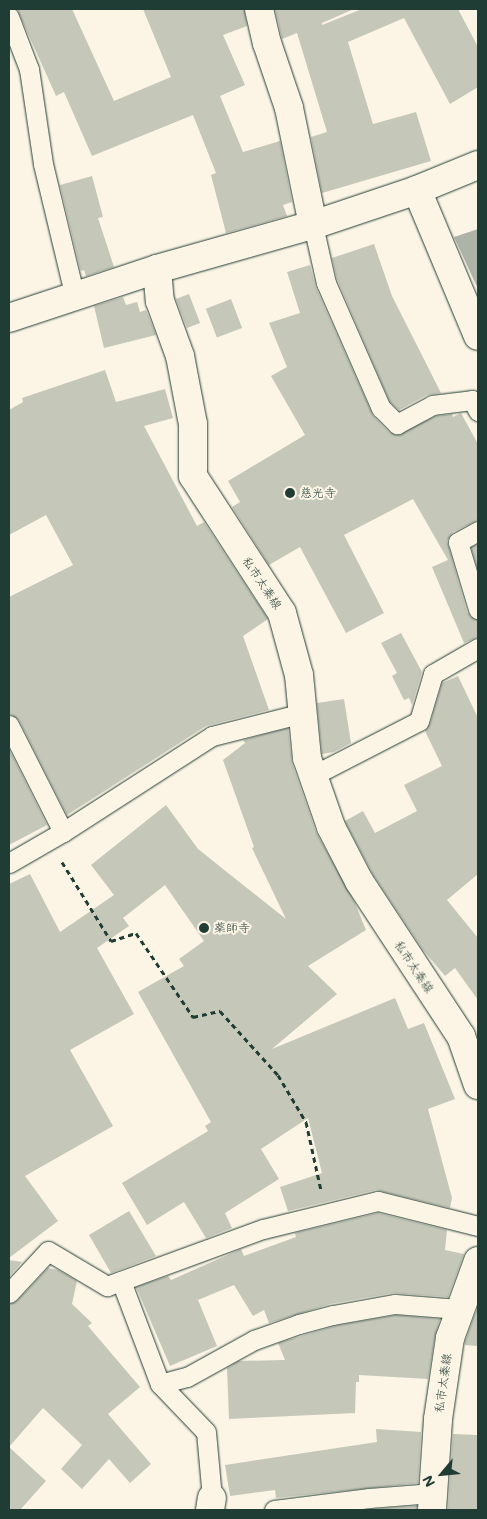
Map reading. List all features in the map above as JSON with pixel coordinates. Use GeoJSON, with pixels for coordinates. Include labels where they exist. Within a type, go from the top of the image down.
{"type":"FeatureCollection","features":[{"type":"Feature","properties":{"kind":"main road"},"geometry":{"type":"LineString","coordinates":[[259,9],[267,43],[290,108],[313,225]]}},
{"type":"Feature","properties":{"kind":"main road"},"geometry":{"type":"LineString","coordinates":[[9,318],[157,269],[313,225],[417,190],[478,165]]}},
{"type":"Feature","properties":{"kind":"main road"},"geometry":{"type":"LineString","coordinates":[[417,190],[478,336]]}},
{"type":"Feature","properties":{"kind":"main road","name":"私市太秦線"},"geometry":{"type":"LineString","coordinates":[[157,269],[160,301],[180,356],[194,424],[193,476],[282,613],[299,675],[307,758],[331,827],[359,881],[461,1036],[478,1085]]}},
{"type":"Feature","properties":{"kind":"main road","name":"私市太秦線"},"geometry":{"type":"LineString","coordinates":[[433,1502],[438,1419],[450,1338],[478,1261]]}},
{"type":"Feature","properties":{"kind":"lane"},"geometry":{"type":"LineString","coordinates":[[10,22],[29,69],[43,164],[75,297]]}},
{"type":"Feature","properties":{"kind":"lane"},"geometry":{"type":"LineString","coordinates":[[313,225],[326,283],[381,408],[397,424],[432,405],[472,400],[478,411]]}},
{"type":"Feature","properties":{"kind":"lane"},"geometry":{"type":"LineString","coordinates":[[478,531],[458,542],[478,609]]}},
{"type":"Feature","properties":{"kind":"lane"},"geometry":{"type":"LineString","coordinates":[[312,776],[419,721],[433,674],[478,648]]}},
{"type":"Feature","properties":{"kind":"lane"},"geometry":{"type":"LineString","coordinates":[[9,863],[55,836],[212,736],[303,713]]}},
{"type":"Feature","properties":{"kind":"lane"},"geometry":{"type":"LineString","coordinates":[[9,724],[55,836]]}},
{"type":"Feature","properties":{"kind":"lane"},"geometry":{"type":"LineString","coordinates":[[9,1293],[48,1251],[107,1286],[263,1229],[378,1201],[478,1226]]}},
{"type":"Feature","properties":{"kind":"lane"},"geometry":{"type":"LineString","coordinates":[[121,1281],[160,1384],[206,1432],[211,1504]]}},
{"type":"Feature","properties":{"kind":"lane"},"geometry":{"type":"LineString","coordinates":[[160,1384],[187,1377],[254,1340],[298,1324],[333,1315],[395,1304],[459,1309]]}},
{"type":"Feature","properties":{"kind":"lane"},"geometry":{"type":"LineString","coordinates":[[274,1510],[369,1498],[433,1502]]}},
{"type":"Feature","properties":{"kind":"path"},"geometry":{"type":"LineString","coordinates":[[55,836],[111,941],[136,933],[193,1017],[220,1011],[278,1074],[306,1122],[326,1214]]}},
{"type":"Feature","properties":{"kind":"shaded area"},"geometry":{"type":"Polygon","coordinates":[[[478,229],[478,289],[454,237],[478,229]]]}},
{"type":"Feature","properties":{"kind":"building"},"geometry":{"type":"Polygon","coordinates":[[[17,9],[72,9],[114,101],[171,77],[143,9],[244,9],[247,26],[223,35],[245,85],[220,96],[243,152],[280,141],[292,202],[283,205],[287,216],[226,233],[211,175],[216,173],[193,115],[92,156],[64,92],[56,96],[17,9]]]}},
{"type":"Feature","properties":{"kind":"building"},"geometry":{"type":"Polygon","coordinates":[[[275,9],[354,9],[322,23],[322,25],[362,9],[458,9],[478,47],[478,87],[450,104],[404,18],[348,42],[373,124],[416,112],[431,161],[322,193],[311,137],[327,132],[297,33],[282,39],[275,9]]]}},
{"type":"Feature","properties":{"kind":"building"},"geometry":{"type":"Polygon","coordinates":[[[92,176],[103,217],[98,218],[114,267],[86,276],[84,270],[81,271],[60,185],[92,176]]]}},
{"type":"Feature","properties":{"kind":"building"},"geometry":{"type":"Polygon","coordinates":[[[374,244],[392,296],[441,393],[427,395],[399,410],[390,402],[337,279],[332,258],[374,244]]]}},
{"type":"Feature","properties":{"kind":"building"},"geometry":{"type":"Polygon","coordinates":[[[310,265],[316,288],[373,416],[389,432],[396,435],[436,416],[452,414],[453,417],[461,413],[478,444],[478,520],[453,532],[447,541],[467,612],[471,617],[478,620],[478,637],[464,643],[432,567],[448,560],[413,499],[344,535],[384,613],[346,633],[300,547],[269,565],[232,507],[240,502],[228,481],[305,435],[271,376],[287,367],[269,323],[300,313],[287,272],[310,265]]]}},
{"type":"Feature","properties":{"kind":"building"},"geometry":{"type":"Polygon","coordinates":[[[189,294],[200,323],[187,328],[176,299],[189,294]]]}},
{"type":"Feature","properties":{"kind":"building"},"geometry":{"type":"Polygon","coordinates":[[[123,297],[126,305],[137,302],[140,312],[146,310],[156,335],[104,348],[94,306],[123,297]]]}},
{"type":"Feature","properties":{"kind":"building"},"geometry":{"type":"Polygon","coordinates":[[[231,299],[242,328],[217,338],[206,309],[231,299]]]}},
{"type":"Feature","properties":{"kind":"building"},"geometry":{"type":"Polygon","coordinates":[[[105,370],[116,402],[165,389],[173,418],[144,426],[197,526],[204,522],[268,619],[243,636],[269,710],[206,726],[67,815],[19,720],[9,714],[9,597],[73,565],[46,515],[9,535],[9,410],[23,402],[22,398],[105,370]]]}},
{"type":"Feature","properties":{"kind":"building"},"geometry":{"type":"Polygon","coordinates":[[[478,544],[478,571],[471,547],[478,544]]]}},
{"type":"Feature","properties":{"kind":"building"},"geometry":{"type":"Polygon","coordinates":[[[401,633],[422,672],[412,705],[409,698],[404,700],[392,676],[397,673],[381,643],[401,633]]]}},
{"type":"Feature","properties":{"kind":"building"},"geometry":{"type":"Polygon","coordinates":[[[458,676],[478,718],[478,874],[447,900],[478,938],[478,1000],[455,968],[445,976],[423,950],[372,873],[345,821],[363,811],[375,833],[417,811],[404,785],[442,766],[425,731],[430,724],[442,683],[458,676]]]}},
{"type":"Feature","properties":{"kind":"building"},"geometry":{"type":"Polygon","coordinates":[[[344,699],[351,743],[334,752],[322,754],[317,703],[344,699]]]}},
{"type":"Feature","properties":{"kind":"building"},"geometry":{"type":"Polygon","coordinates":[[[288,728],[292,763],[316,832],[355,903],[366,930],[308,966],[337,994],[272,1049],[395,998],[408,1029],[424,1023],[455,1099],[428,1109],[452,1198],[450,1208],[376,1190],[288,1211],[280,1187],[322,1173],[308,1118],[261,1149],[279,1179],[225,1213],[232,1228],[206,1238],[184,1202],[147,1225],[122,1183],[208,1131],[205,1126],[211,1122],[138,992],[184,966],[179,959],[204,941],[165,885],[123,918],[129,926],[97,948],[134,1014],[70,1050],[113,1126],[25,1176],[58,1221],[9,1258],[9,884],[30,874],[60,932],[114,895],[91,865],[166,805],[198,849],[286,919],[252,848],[254,847],[223,760],[245,743],[243,740],[288,728]]]}},
{"type":"Feature","properties":{"kind":"building"},"geometry":{"type":"Polygon","coordinates":[[[9,749],[47,825],[9,845],[9,749]]]}},
{"type":"Feature","properties":{"kind":"building"},"geometry":{"type":"Polygon","coordinates":[[[129,1211],[156,1256],[111,1273],[89,1235],[129,1211]]]}},
{"type":"Feature","properties":{"kind":"building"},"geometry":{"type":"Polygon","coordinates":[[[378,1213],[447,1230],[445,1250],[464,1254],[448,1297],[393,1293],[330,1304],[269,1323],[264,1310],[253,1316],[234,1285],[198,1300],[217,1346],[170,1366],[136,1287],[168,1276],[171,1280],[241,1249],[244,1256],[296,1237],[295,1233],[378,1213]]]}},
{"type":"Feature","properties":{"kind":"building"},"geometry":{"type":"Polygon","coordinates":[[[9,1260],[22,1262],[9,1277],[9,1260]]]}},
{"type":"Feature","properties":{"kind":"building"},"geometry":{"type":"Polygon","coordinates":[[[48,1268],[58,1270],[77,1281],[72,1304],[92,1323],[88,1326],[140,1387],[108,1414],[151,1464],[130,1483],[109,1459],[82,1489],[61,1469],[82,1445],[43,1408],[9,1447],[9,1304],[17,1301],[48,1268]]]}},
{"type":"Feature","properties":{"kind":"building"},"geometry":{"type":"Polygon","coordinates":[[[478,1306],[478,1346],[465,1345],[465,1342],[478,1306]]]}},
{"type":"Feature","properties":{"kind":"building"},"geometry":{"type":"Polygon","coordinates":[[[396,1315],[440,1319],[435,1336],[428,1379],[359,1375],[359,1382],[356,1382],[355,1413],[229,1419],[227,1368],[238,1361],[285,1360],[278,1343],[335,1326],[396,1315]]]}},
{"type":"Feature","properties":{"kind":"building"},"geometry":{"type":"Polygon","coordinates":[[[376,1429],[421,1432],[418,1483],[276,1498],[275,1490],[230,1496],[225,1465],[377,1442],[376,1429]]]}},
{"type":"Feature","properties":{"kind":"building"},"geometry":{"type":"Polygon","coordinates":[[[453,1434],[478,1435],[478,1510],[448,1510],[453,1434]]]}},
{"type":"Feature","properties":{"kind":"building"},"geometry":{"type":"Polygon","coordinates":[[[9,1447],[46,1481],[20,1510],[9,1510],[9,1447]]]}},
{"type":"Feature","properties":{"kind":"building"},"geometry":{"type":"Polygon","coordinates":[[[417,1506],[417,1510],[362,1510],[370,1509],[417,1506]]]}},
{"type":"Feature","properties":{"kind":"place","name":"慈光寺"},"geometry":{"type":"Point","coordinates":[290,493]}},
{"type":"Feature","properties":{"kind":"place","name":"薬師寺"},"geometry":{"type":"Point","coordinates":[204,928]}}]}
